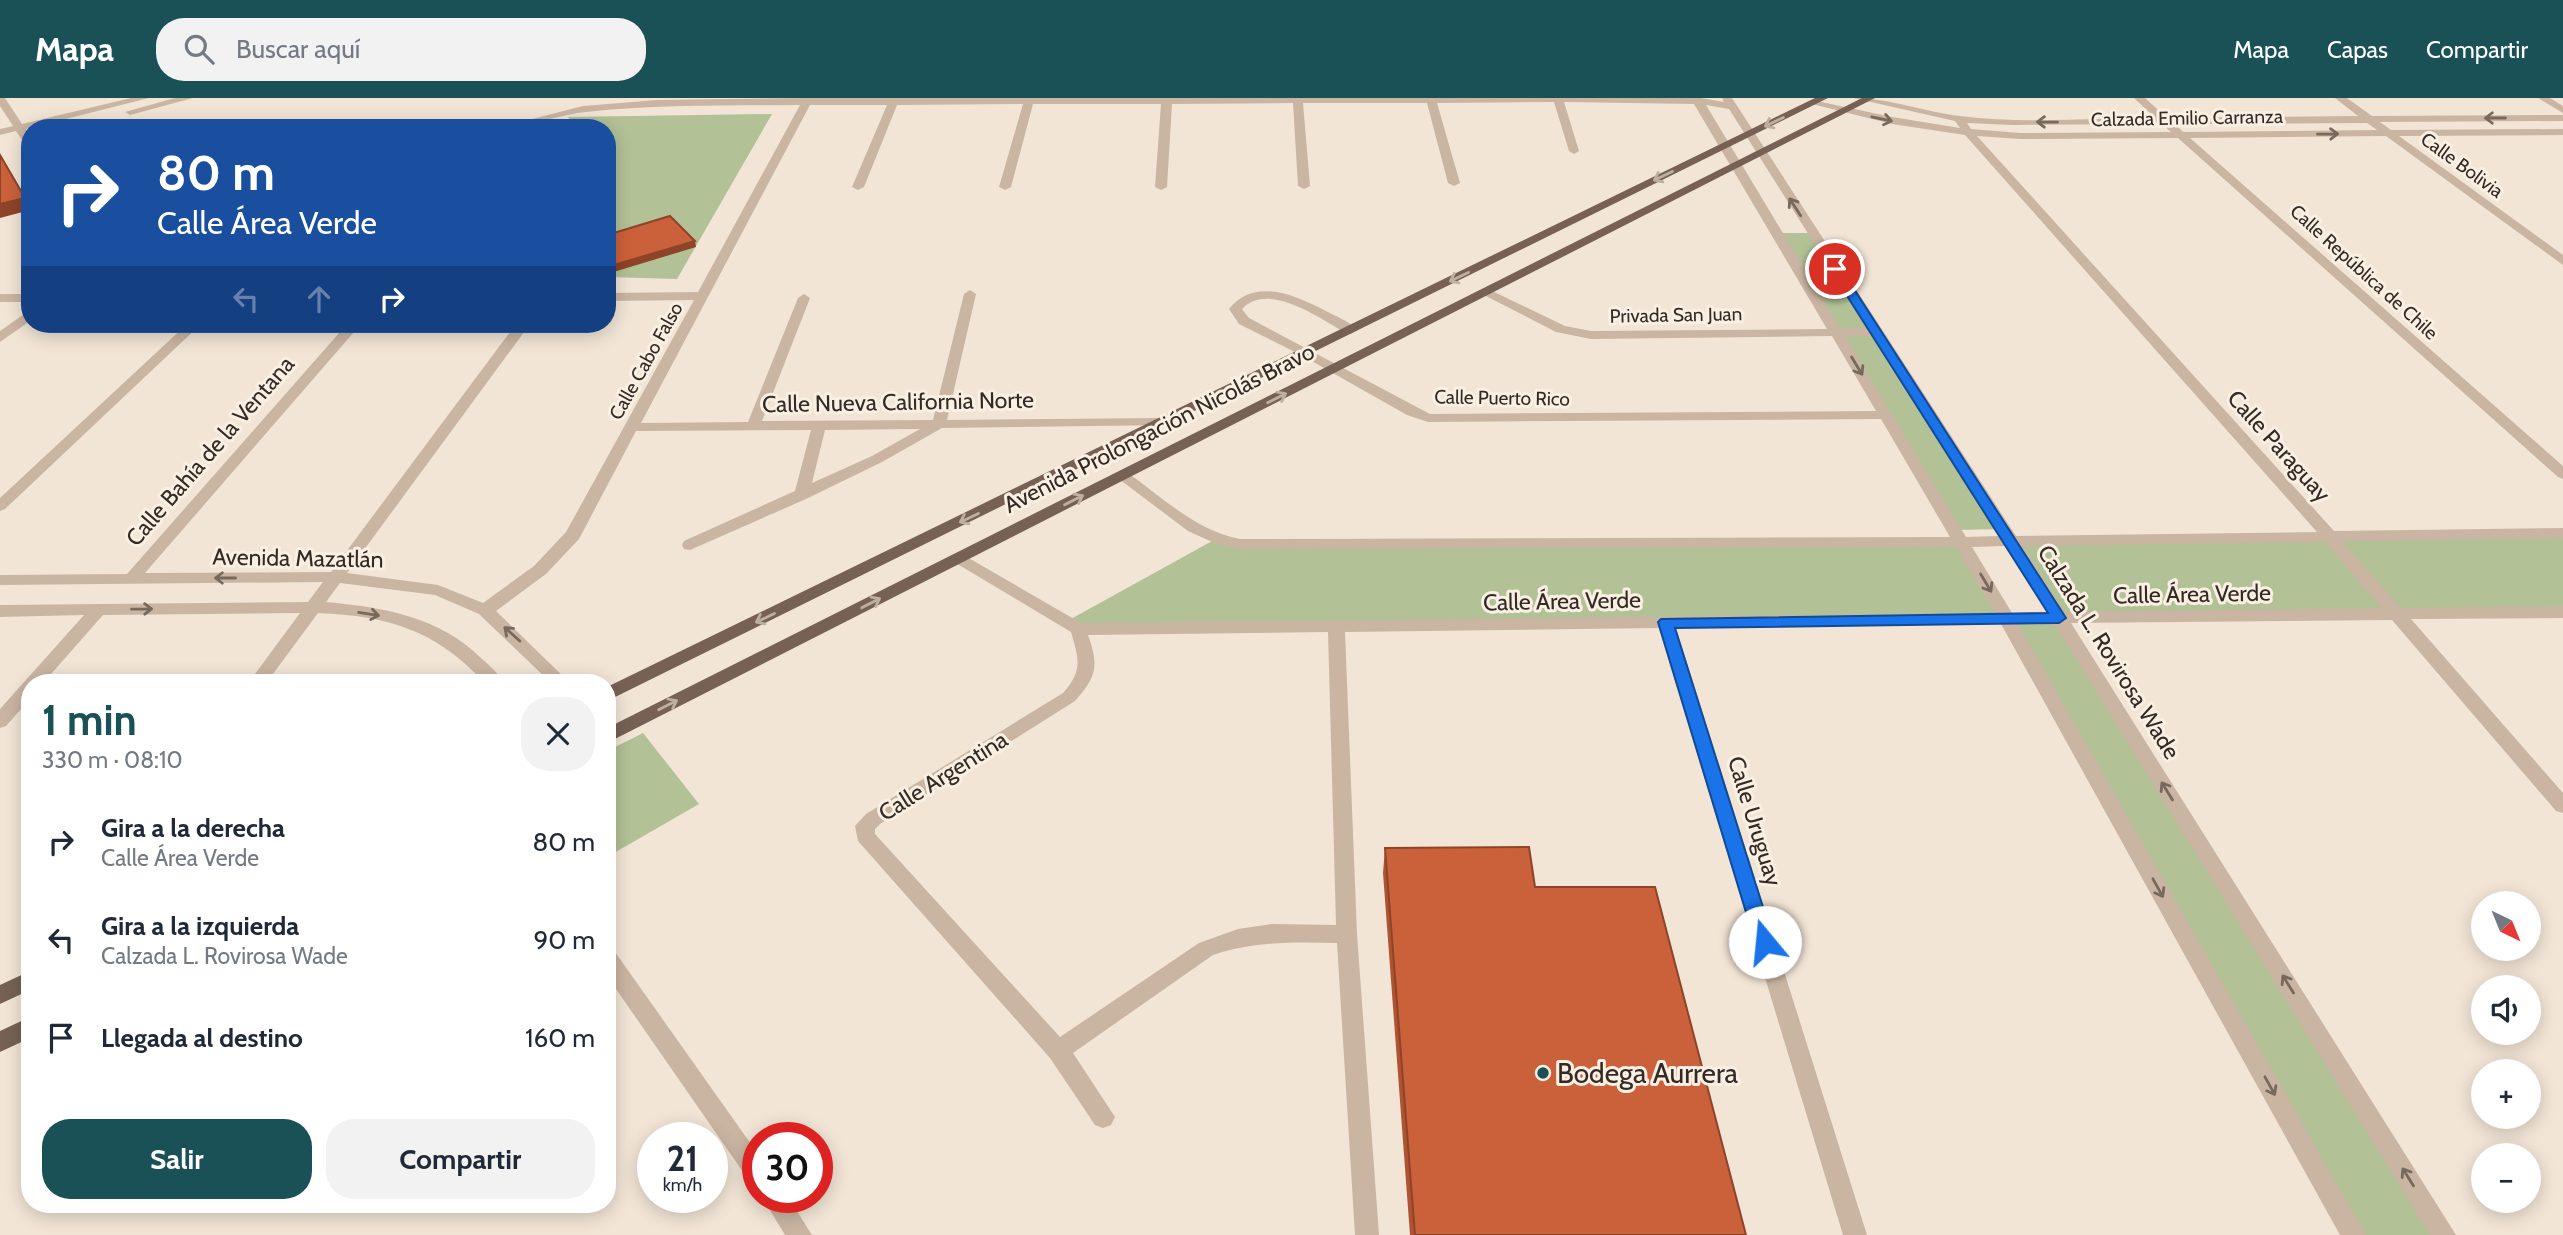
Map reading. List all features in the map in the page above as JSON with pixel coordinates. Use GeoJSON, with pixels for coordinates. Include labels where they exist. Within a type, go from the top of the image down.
{"type":"FeatureCollection","features":[{"type":"Feature","properties":{"kind":"main road","name":"Avenida Prolongación Nicolás Bravo"},"geometry":{"type":"LineString","coordinates":[[616,731],[1865,99]]}},
{"type":"Feature","properties":{"kind":"main road","name":"Avenida Prolongación Nicolás Bravo"},"geometry":{"type":"LineString","coordinates":[[616,691],[1819,100]]}},
{"type":"Feature","properties":{"kind":"main road"},"geometry":{"type":"LineString","coordinates":[[0,995],[21,984]]}},
{"type":"Feature","properties":{"kind":"main road"},"geometry":{"type":"LineString","coordinates":[[0,1042],[21,1032]]}},
{"type":"Feature","properties":{"kind":"street"},"geometry":{"type":"LineString","coordinates":[[0,98],[21,129]]}},
{"type":"Feature","properties":{"kind":"street"},"geometry":{"type":"LineString","coordinates":[[79,119],[144,98]]}},
{"type":"Feature","properties":{"kind":"street"},"geometry":{"type":"LineString","coordinates":[[102,119],[188,98]]}},
{"type":"Feature","properties":{"kind":"street","name":"Calle República de Chile"},"geometry":{"type":"LineString","coordinates":[[2139,98],[2563,474]]}},
{"type":"Feature","properties":{"kind":"street","name":"Calle Bolivia"},"geometry":{"type":"LineString","coordinates":[[2340,98],[2563,261]]}},
{"type":"Feature","properties":{"kind":"street"},"geometry":{"type":"LineString","coordinates":[[2543,98],[2563,110]]}},
{"type":"Feature","properties":{"kind":"street"},"geometry":{"type":"LineString","coordinates":[[1161,187],[1167,99]]}},
{"type":"Feature","properties":{"kind":"street"},"geometry":{"type":"LineString","coordinates":[[1298,99],[1304,186]]}},
{"type":"Feature","properties":{"kind":"street"},"geometry":{"type":"LineString","coordinates":[[1431,99],[1454,183]]}},
{"type":"Feature","properties":{"kind":"street"},"geometry":{"type":"LineString","coordinates":[[1558,99],[1574,151]]}},
{"type":"Feature","properties":{"kind":"street"},"geometry":{"type":"LineString","coordinates":[[1697,99],[1734,167],[1837,332],[2007,619],[2354,1235]]}},
{"type":"Feature","properties":{"kind":"street"},"geometry":{"type":"LineString","coordinates":[[536,119],[615,105],[807,100],[1697,99],[1729,102]]}},
{"type":"Feature","properties":{"kind":"street","name":"Calzada Emilio Carranza"},"geometry":{"type":"LineString","coordinates":[[1865,99],[1959,119],[2059,122],[2563,118]]}},
{"type":"Feature","properties":{"kind":"street","name":"Calle Cabo Falso"},"geometry":{"type":"LineString","coordinates":[[485,610],[540,570],[573,535],[807,100]]}},
{"type":"Feature","properties":{"kind":"street"},"geometry":{"type":"LineString","coordinates":[[858,187],[894,100]]}},
{"type":"Feature","properties":{"kind":"street"},"geometry":{"type":"LineString","coordinates":[[1005,187],[1029,100]]}},
{"type":"Feature","properties":{"kind":"street","name":"Calzada Emilio Carranza"},"geometry":{"type":"LineString","coordinates":[[1819,100],[1845,111],[1909,125],[1969,133],[2082,137],[2563,132]]}},
{"type":"Feature","properties":{"kind":"street","name":"Calzada L. Rovirosa Wade"},"geometry":{"type":"LineString","coordinates":[[1729,102],[2011,541],[2444,1235]]}},
{"type":"Feature","properties":{"kind":"street","name":"Calle Paraguay"},"geometry":{"type":"LineString","coordinates":[[1959,119],[2329,536],[2563,806]]}},
{"type":"Feature","properties":{"kind":"street"},"geometry":{"type":"LineString","coordinates":[[0,132],[21,135]]}},
{"type":"Feature","properties":{"kind":"street"},"geometry":{"type":"LineString","coordinates":[[0,144],[21,138]]}},
{"type":"Feature","properties":{"kind":"street","name":"Privada San Juan"},"geometry":{"type":"LineString","coordinates":[[1486,293],[1561,329],[1583,335],[1876,332]]}},
{"type":"Feature","properties":{"kind":"street"},"geometry":{"type":"LineString","coordinates":[[690,545],[901,447],[939,424],[970,294]]}},
{"type":"Feature","properties":{"kind":"street","name":"Calle Puerto Rico"},"geometry":{"type":"LineString","coordinates":[[1351,330],[1293,300],[1277,295],[1249,296],[1239,301],[1235,309],[1244,321],[1306,352],[1412,412],[1446,419],[1886,415]]}},
{"type":"Feature","properties":{"kind":"street"},"geometry":{"type":"LineString","coordinates":[[616,297],[703,296]]}},
{"type":"Feature","properties":{"kind":"street"},"geometry":{"type":"LineString","coordinates":[[0,298],[21,298]]}},
{"type":"Feature","properties":{"kind":"street"},"geometry":{"type":"LineString","coordinates":[[753,426],[804,298]]}},
{"type":"Feature","properties":{"kind":"street"},"geometry":{"type":"LineString","coordinates":[[0,338],[21,321]]}},
{"type":"Feature","properties":{"kind":"street"},"geometry":{"type":"LineString","coordinates":[[0,506],[184,333]]}},
{"type":"Feature","properties":{"kind":"street","name":"Calle Bahía de la Ventana"},"geometry":{"type":"LineString","coordinates":[[131,579],[346,333]]}},
{"type":"Feature","properties":{"kind":"street"},"geometry":{"type":"LineString","coordinates":[[264,674],[516,333]]}},
{"type":"Feature","properties":{"kind":"street","name":"Calle Nueva California Norte"},"geometry":{"type":"LineString","coordinates":[[632,427],[1164,422]]}},
{"type":"Feature","properties":{"kind":"street"},"geometry":{"type":"LineString","coordinates":[[800,496],[818,425]]}},
{"type":"Feature","properties":{"kind":"street"},"geometry":{"type":"LineString","coordinates":[[1123,476],[1206,536],[1222,543],[1962,542],[2563,533]]}},
{"type":"Feature","properties":{"kind":"street"},"geometry":{"type":"LineString","coordinates":[[960,558],[1078,629]]}},
{"type":"Feature","properties":{"kind":"street","name":"Avenida Mazatlán"},"geometry":{"type":"LineString","coordinates":[[0,580],[335,577],[438,590],[485,610],[552,674]]}},
{"type":"Feature","properties":{"kind":"street"},"geometry":{"type":"LineString","coordinates":[[0,611],[312,607],[371,614],[415,625],[440,635],[473,659],[487,674]]}},
{"type":"Feature","properties":{"kind":"street"},"geometry":{"type":"LineString","coordinates":[[41,674],[98,610]]}},
{"type":"Feature","properties":{"kind":"street","name":"Calle Área Verde"},"geometry":{"type":"LineString","coordinates":[[1078,629],[2563,612]]}},
{"type":"Feature","properties":{"kind":"street","name":"Calle Uruguay"},"geometry":{"type":"LineString","coordinates":[[1666,622],[1855,1235]]}},
{"type":"Feature","properties":{"kind":"street"},"geometry":{"type":"LineString","coordinates":[[1336,626],[1346,934],[1367,1235]]}},
{"type":"Feature","properties":{"kind":"street","name":"Calle Argentina"},"geometry":{"type":"LineString","coordinates":[[1078,629],[1088,660],[1085,680],[1069,697],[865,826],[865,836],[1058,1051],[1103,1117]]}},
{"type":"Feature","properties":{"kind":"street"},"geometry":{"type":"LineString","coordinates":[[0,721],[21,697]]}},
{"type":"Feature","properties":{"kind":"street"},"geometry":{"type":"LineString","coordinates":[[1058,1051],[1206,949],[1238,938],[1272,933],[1346,934]]}},
{"type":"Feature","properties":{"kind":"street"},"geometry":{"type":"LineString","coordinates":[[616,971],[742,1151]]}},
{"type":"Feature","properties":{"kind":"street"},"geometry":{"type":"LineString","coordinates":[[785,1213],[800,1235]]}},
{"type":"Feature","properties":{"kind":"green space"},"geometry":{"type":"Polygon","coordinates":[[[772,114],[677,279],[616,277],[616,119],[568,117],[772,114]]]}},
{"type":"Feature","properties":{"kind":"green space"},"geometry":{"type":"Polygon","coordinates":[[[1777,233],[1811,233],[2002,529],[1956,530],[1777,233]]]}},
{"type":"Feature","properties":{"kind":"green space"},"geometry":{"type":"Polygon","coordinates":[[[2563,534],[2563,611],[2061,617],[2014,542],[2563,534]]]}},
{"type":"Feature","properties":{"kind":"green space"},"geometry":{"type":"Polygon","coordinates":[[[1214,540],[1961,542],[2007,618],[1078,629],[1069,620],[1214,540]]]}},
{"type":"Feature","properties":{"kind":"green space"},"geometry":{"type":"Polygon","coordinates":[[[2012,621],[2056,621],[2438,1235],[2358,1235],[2012,621]]]}},
{"type":"Feature","properties":{"kind":"green space"},"geometry":{"type":"Polygon","coordinates":[[[643,733],[699,804],[616,852],[616,746],[643,733]]]}},
{"type":"Feature","properties":{"kind":"building"},"geometry":{"type":"Polygon","coordinates":[[[0,155],[21,191],[21,199],[0,204],[0,155]]]}},
{"type":"Feature","properties":{"kind":"building"},"geometry":{"type":"Polygon","coordinates":[[[670,216],[695,241],[616,264],[616,232],[670,216]]]}},
{"type":"Feature","properties":{"kind":"building","name":"Bodega Aurrera"},"geometry":{"type":"Polygon","coordinates":[[[1529,847],[1535,887],[1655,887],[1746,1235],[1415,1235],[1385,848],[1529,847]]]}},
{"type":"Feature","properties":{"kind":"place","name":"Bodega Aurrera"},"geometry":{"type":"Point","coordinates":[1543,1073]}},
{"type":"Feature","properties":{"kind":"route"},"geometry":{"type":"LineString","coordinates":[[1765,942],[1666,622],[2059,618],[1835,269]]}}]}
